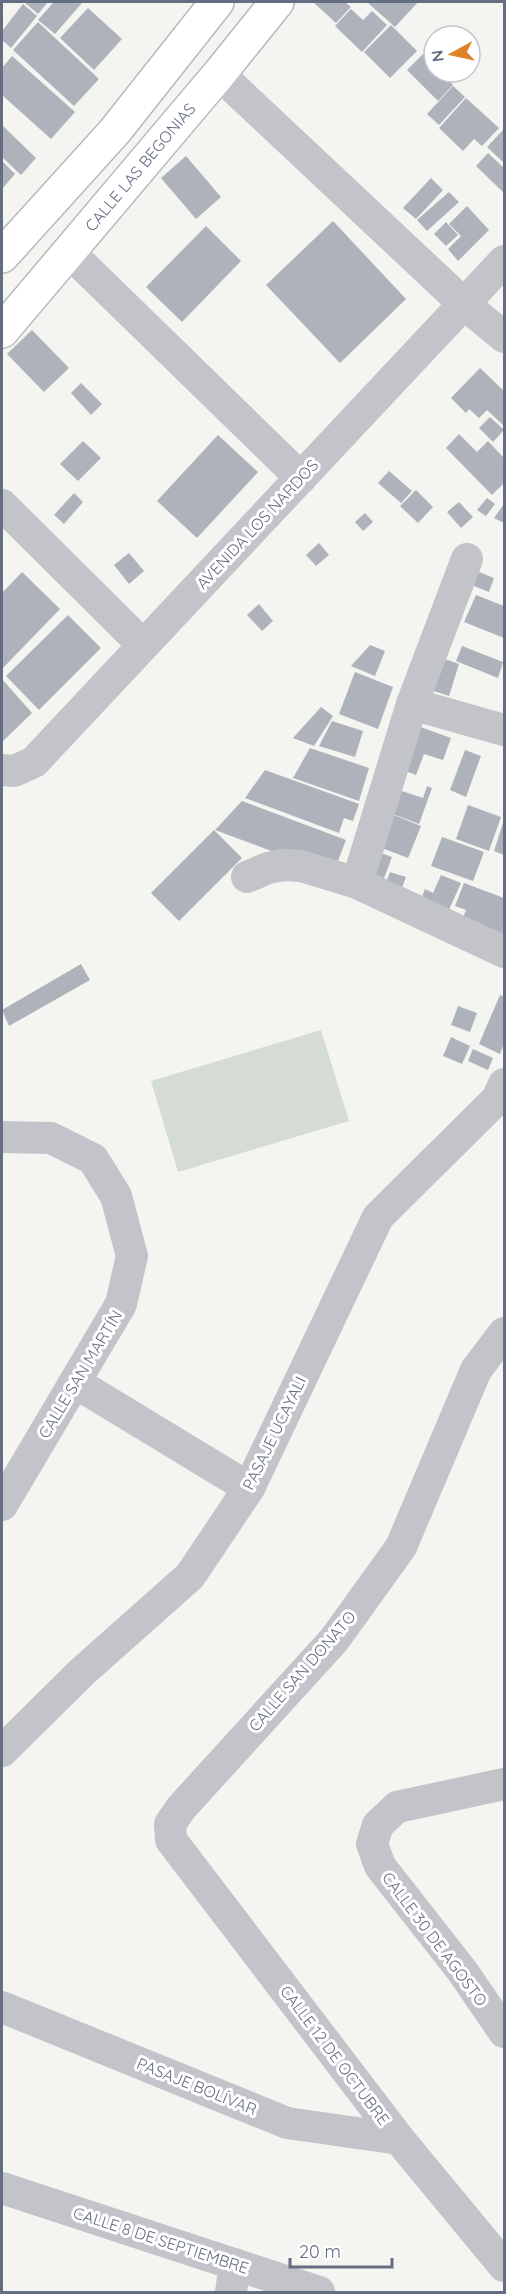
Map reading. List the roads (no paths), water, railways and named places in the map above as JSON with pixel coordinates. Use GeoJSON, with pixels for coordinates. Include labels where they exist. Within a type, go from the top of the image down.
{"type":"FeatureCollection","features":[{"type":"Feature","properties":{"kind":"street"},"geometry":{"type":"LineString","coordinates":[[2,256],[115,131],[217,2]]}},
{"type":"Feature","properties":{"kind":"street","name":"CALLE LAS BEGONIAS"},"geometry":{"type":"LineString","coordinates":[[2,331],[219,74],[263,6]]}},
{"type":"Feature","properties":{"kind":"street"},"geometry":{"type":"LineString","coordinates":[[219,74],[464,304],[504,337]]}},
{"type":"Feature","properties":{"kind":"street"},"geometry":{"type":"LineString","coordinates":[[69,252],[301,478]]}},
{"type":"Feature","properties":{"kind":"street","name":"AVENIDA LOS NARDOS"},"geometry":{"type":"LineString","coordinates":[[2,770],[14,771],[34,762],[504,261]]}},
{"type":"Feature","properties":{"kind":"street"},"geometry":{"type":"LineString","coordinates":[[2,505],[143,645]]}},
{"type":"Feature","properties":{"kind":"street"},"geometry":{"type":"LineString","coordinates":[[357,883],[412,704],[467,559]]}},
{"type":"Feature","properties":{"kind":"street"},"geometry":{"type":"LineString","coordinates":[[412,704],[504,730]]}},
{"type":"Feature","properties":{"kind":"street"},"geometry":{"type":"LineString","coordinates":[[247,877],[268,868],[284,865],[301,866],[357,883],[504,952]]}},
{"type":"Feature","properties":{"kind":"street","name":"PASAJE UCAYALI"},"geometry":{"type":"LineString","coordinates":[[2,1751],[82,1672],[190,1576],[249,1488],[378,1217],[497,1099],[504,1084]]}},
{"type":"Feature","properties":{"kind":"street","name":"CALLE SAN MARTÍN"},"geometry":{"type":"LineString","coordinates":[[2,1137],[51,1138],[93,1159],[116,1196],[132,1256],[121,1304],[2,1504]]}},
{"type":"Feature","properties":{"kind":"street","name":"CALLE SAN DONATO"},"geometry":{"type":"LineString","coordinates":[[171,1840],[170,1824],[181,1808],[334,1640],[401,1547],[476,1370],[504,1333]]}},
{"type":"Feature","properties":{"kind":"street"},"geometry":{"type":"LineString","coordinates":[[76,1383],[249,1488]]}},
{"type":"Feature","properties":{"kind":"street","name":"CALLE 30 DE AGOSTO"},"geometry":{"type":"LineString","coordinates":[[504,1784],[397,1807],[378,1825],[372,1844],[380,1866],[463,1972],[504,2032]]}},
{"type":"Feature","properties":{"kind":"street","name":"CALLE 12 DE OCTUBRE"},"geometry":{"type":"LineString","coordinates":[[171,1840],[399,2139],[504,2266]]}},
{"type":"Feature","properties":{"kind":"street","name":"PASAJE BOLÍVAR"},"geometry":{"type":"LineString","coordinates":[[2,2007],[287,2123],[399,2139]]}},
{"type":"Feature","properties":{"kind":"street","name":"CALLE 8 DE SEPTIEMBRE"},"geometry":{"type":"LineString","coordinates":[[2,2188],[233,2278],[319,2292]]}}]}
